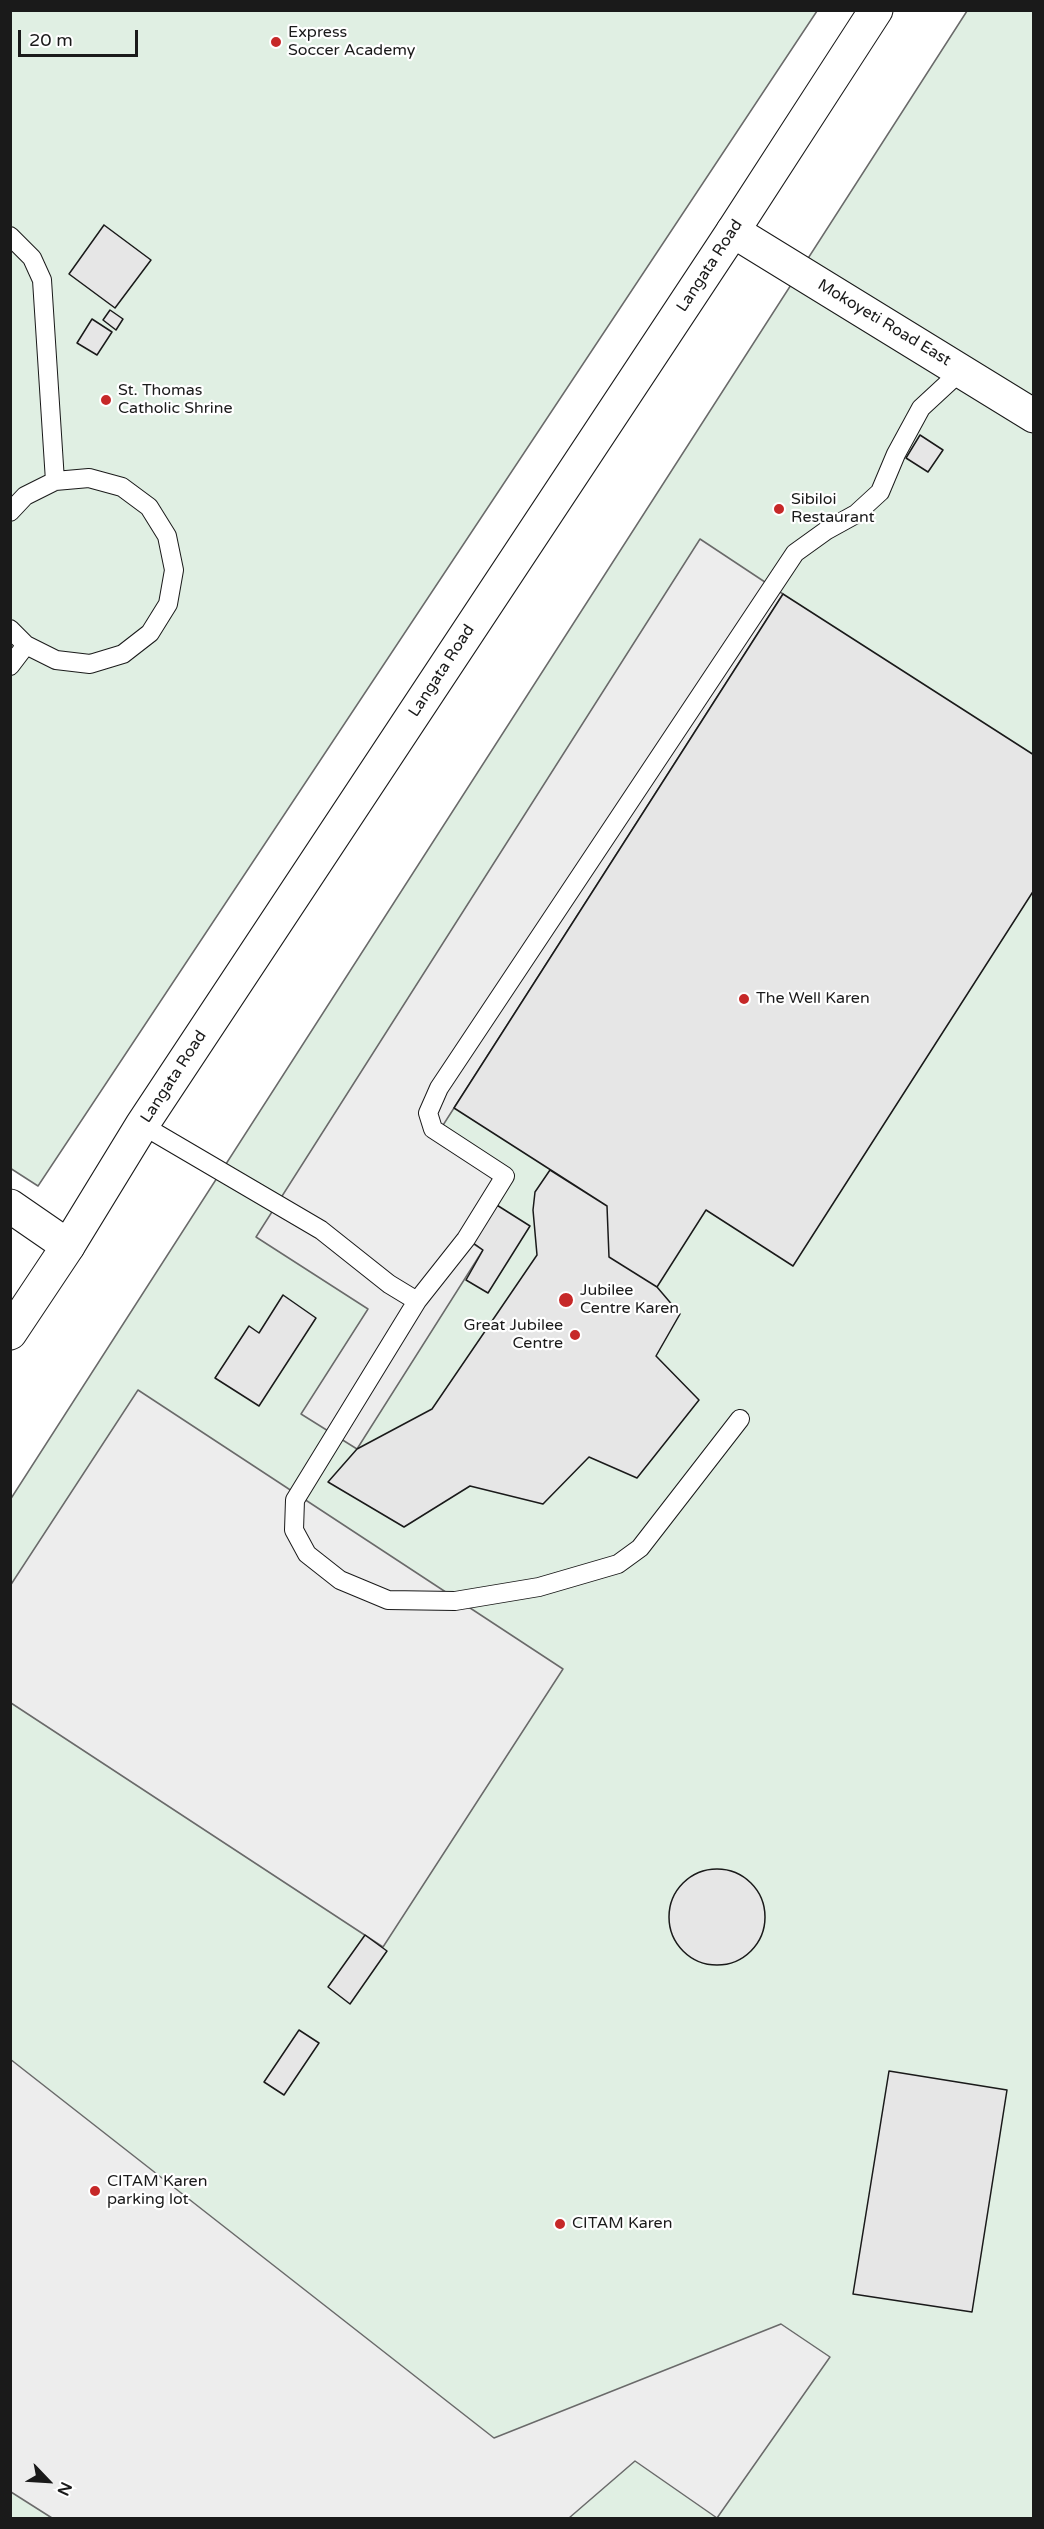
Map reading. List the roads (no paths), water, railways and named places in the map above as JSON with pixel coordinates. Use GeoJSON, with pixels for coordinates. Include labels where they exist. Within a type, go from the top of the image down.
{"type":"FeatureCollection","features":[{"type":"Feature","properties":{"kind":"main road","name":"Langata Road"},"geometry":{"type":"LineString","coordinates":[[10,1333],[68,1246],[142,1125],[733,231],[876,10]]}},
{"type":"Feature","properties":{"kind":"main road","name":"Mokoyeti Road East"},"geometry":{"type":"LineString","coordinates":[[733,231],[1034,417]]}},
{"type":"Feature","properties":{"kind":"main road"},"geometry":{"type":"LineString","coordinates":[[10,1206],[68,1246]]}},
{"type":"Feature","properties":{"kind":"lane"},"geometry":{"type":"LineString","coordinates":[[10,236],[32,258],[42,280],[55,481]]}},
{"type":"Feature","properties":{"kind":"lane"},"geometry":{"type":"LineString","coordinates":[[740,1419],[640,1548],[618,1564],[539,1587],[455,1601],[388,1600],[340,1580],[307,1554],[294,1530],[295,1500],[417,1301],[466,1239],[505,1176],[433,1129],[428,1113],[439,1088],[795,553],[827,530],[856,514],[880,492],[896,454],[921,408],[961,371]]}},
{"type":"Feature","properties":{"kind":"lane"},"geometry":{"type":"LineString","coordinates":[[10,512],[25,496],[55,481],[89,478],[122,487],[149,507],[167,536],[174,570],[168,604],[150,633],[123,654],[90,663],[56,660],[26,645],[10,630]]}},
{"type":"Feature","properties":{"kind":"lane"},"geometry":{"type":"LineString","coordinates":[[10,666],[26,645]]}},
{"type":"Feature","properties":{"kind":"lane"},"geometry":{"type":"LineString","coordinates":[[142,1125],[321,1230],[389,1284],[417,1301]]}},
{"type":"Feature","properties":{"kind":"place","name":"Express Soccer Academy"},"geometry":{"type":"Point","coordinates":[276,42]}},
{"type":"Feature","properties":{"kind":"place","name":"St. Thomas Catholic Shrine"},"geometry":{"type":"Point","coordinates":[106,400]}},
{"type":"Feature","properties":{"kind":"place","name":"Sibiloi Restaurant"},"geometry":{"type":"Point","coordinates":[779,509]}},
{"type":"Feature","properties":{"kind":"place","name":"The Well Karen"},"geometry":{"type":"Point","coordinates":[744,999]}},
{"type":"Feature","properties":{"kind":"place","name":"Jubilee Centre Karen"},"geometry":{"type":"Point","coordinates":[566,1300]}},
{"type":"Feature","properties":{"kind":"place","name":"Great Jubilee Centre"},"geometry":{"type":"Point","coordinates":[575,1335]}},
{"type":"Feature","properties":{"kind":"place","name":"CITAM Karen parking lot"},"geometry":{"type":"Point","coordinates":[95,2191]}},
{"type":"Feature","properties":{"kind":"place","name":"CITAM Karen"},"geometry":{"type":"Point","coordinates":[560,2224]}}]}
